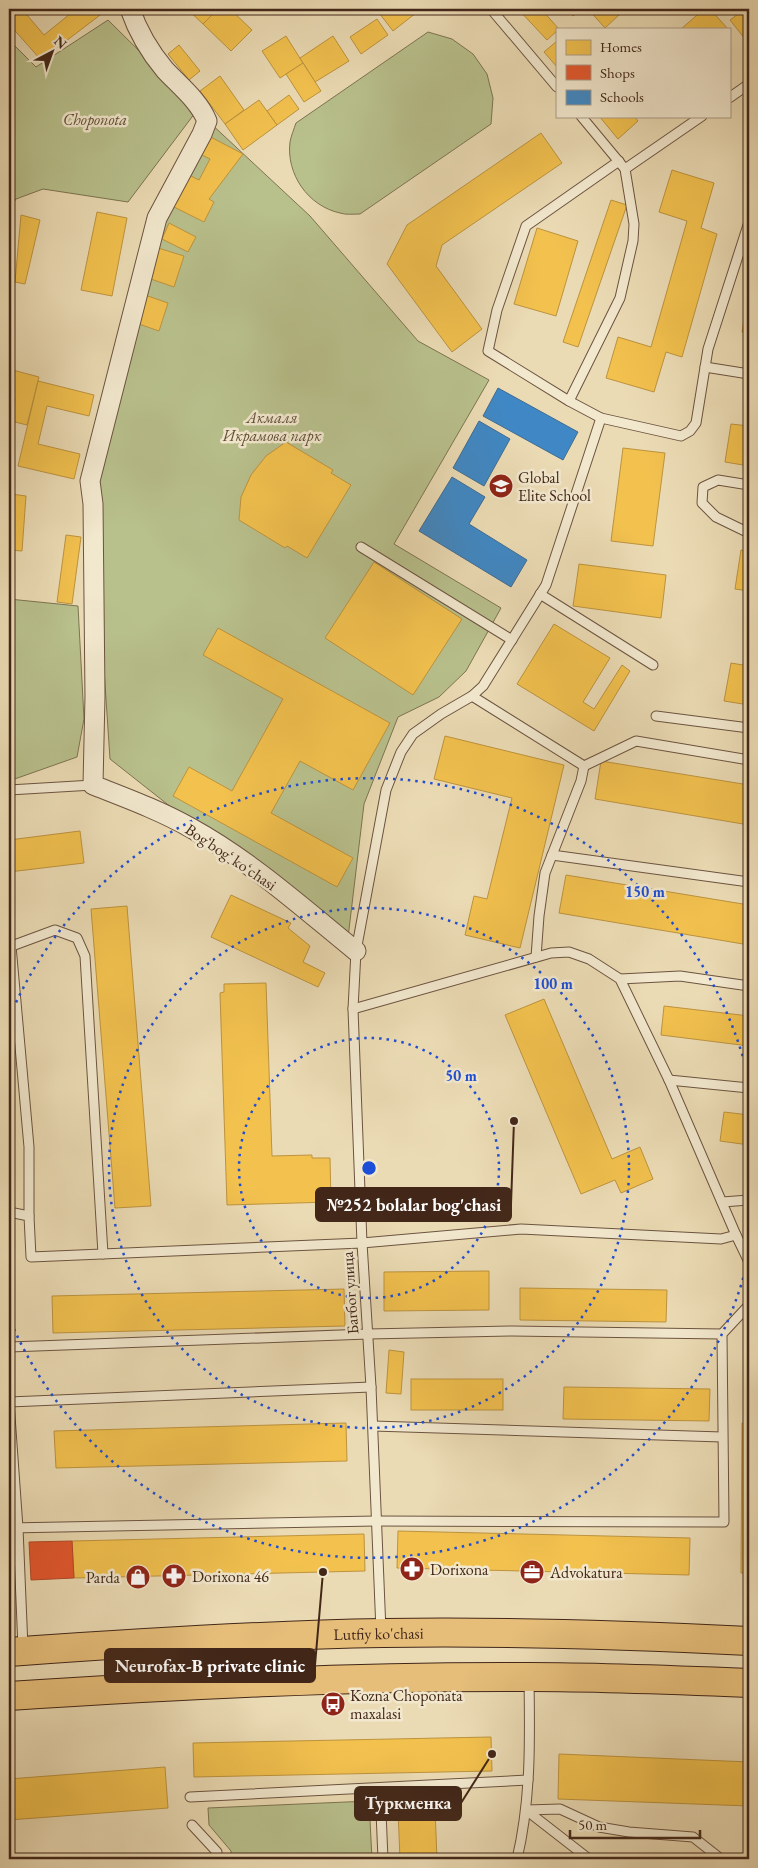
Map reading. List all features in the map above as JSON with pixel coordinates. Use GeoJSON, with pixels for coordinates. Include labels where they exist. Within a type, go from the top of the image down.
{"type":"FeatureCollection","features":[{"type":"Feature","properties":{"kind":"main road","name":"Lutfiy ko'chasi"},"geometry":{"type":"LineString","coordinates":[[16,1652],[263,1637],[381,1633],[562,1634],[749,1641]]}},
{"type":"Feature","properties":{"kind":"main road"},"geometry":{"type":"LineString","coordinates":[[9,1696],[192,1685],[381,1678],[529,1676],[749,1683]]}},
{"type":"Feature","properties":{"kind":"street"},"geometry":{"type":"LineString","coordinates":[[93,785],[95,696],[93,504],[90,482],[157,218],[202,134],[207,121],[203,111],[163,67],[138,33],[130,9]]}},
{"type":"Feature","properties":{"kind":"street","name":"Bogʻbogʻ koʻchasi"},"geometry":{"type":"LineString","coordinates":[[93,785],[149,806],[192,828],[249,865],[356,951]]}},
{"type":"Feature","properties":{"kind":"lane"},"geometry":{"type":"LineString","coordinates":[[491,9],[556,86]]}},
{"type":"Feature","properties":{"kind":"lane"},"geometry":{"type":"LineString","coordinates":[[730,97],[749,84]]}},
{"type":"Feature","properties":{"kind":"lane"},"geometry":{"type":"LineString","coordinates":[[569,400],[622,291],[633,241],[634,224],[626,169],[583,118]]}},
{"type":"Feature","properties":{"kind":"lane"},"geometry":{"type":"LineString","coordinates":[[626,169],[699,118]]}},
{"type":"Feature","properties":{"kind":"lane"},"geometry":{"type":"LineString","coordinates":[[619,161],[526,226],[497,310],[488,351],[601,418],[681,436],[690,431],[696,423],[708,349],[749,222]]}},
{"type":"Feature","properties":{"kind":"lane"},"geometry":{"type":"LineString","coordinates":[[705,367],[749,374]]}},
{"type":"Feature","properties":{"kind":"lane","name":"Багбог улица"},"geometry":{"type":"LineString","coordinates":[[381,1633],[373,1426],[362,1244],[353,1009],[356,951],[386,790],[401,752],[413,734],[441,714],[472,696],[483,686],[546,585],[601,418]]}},
{"type":"Feature","properties":{"kind":"lane"},"geometry":{"type":"LineString","coordinates":[[749,485],[718,480],[703,487],[702,503],[716,517],[749,533]]}},
{"type":"Feature","properties":{"kind":"lane"},"geometry":{"type":"LineString","coordinates":[[361,547],[512,640]]}},
{"type":"Feature","properties":{"kind":"lane"},"geometry":{"type":"LineString","coordinates":[[540,594],[653,665]]}},
{"type":"Feature","properties":{"kind":"lane"},"geometry":{"type":"LineString","coordinates":[[472,696],[584,766]]}},
{"type":"Feature","properties":{"kind":"lane"},"geometry":{"type":"LineString","coordinates":[[656,716],[749,728]]}},
{"type":"Feature","properties":{"kind":"lane"},"geometry":{"type":"LineString","coordinates":[[536,957],[545,873],[584,766],[636,741],[749,760]]}},
{"type":"Feature","properties":{"kind":"lane"},"geometry":{"type":"LineString","coordinates":[[9,790],[93,785]]}},
{"type":"Feature","properties":{"kind":"lane"},"geometry":{"type":"LineString","coordinates":[[552,855],[749,882]]}},
{"type":"Feature","properties":{"kind":"lane"},"geometry":{"type":"LineString","coordinates":[[103,1254],[85,956],[77,938],[55,930],[10,946],[29,1147],[31,1257],[362,1244],[521,1230],[721,1239],[736,1236]]}},
{"type":"Feature","properties":{"kind":"lane"},"geometry":{"type":"LineString","coordinates":[[353,1009],[551,953],[570,952],[589,959],[620,979],[669,1080],[749,1262]]}},
{"type":"Feature","properties":{"kind":"lane"},"geometry":{"type":"LineString","coordinates":[[620,979],[680,976],[749,986]]}},
{"type":"Feature","properties":{"kind":"lane"},"geometry":{"type":"LineString","coordinates":[[669,1080],[749,1088]]}},
{"type":"Feature","properties":{"kind":"lane"},"geometry":{"type":"LineString","coordinates":[[722,1202],[749,1200]]}},
{"type":"Feature","properties":{"kind":"lane"},"geometry":{"type":"LineString","coordinates":[[9,1212],[29,1216]]}},
{"type":"Feature","properties":{"kind":"lane"},"geometry":{"type":"LineString","coordinates":[[13,1528],[376,1521],[724,1522],[722,1334],[749,1305]]}},
{"type":"Feature","properties":{"kind":"lane"},"geometry":{"type":"LineString","coordinates":[[9,1347],[368,1334],[512,1331],[722,1334]]}},
{"type":"Feature","properties":{"kind":"lane"},"geometry":{"type":"LineString","coordinates":[[16,1652],[9,1402],[371,1387]]}},
{"type":"Feature","properties":{"kind":"lane"},"geometry":{"type":"LineString","coordinates":[[373,1426],[722,1437]]}},
{"type":"Feature","properties":{"kind":"lane"},"geometry":{"type":"LineString","coordinates":[[517,1859],[524,1828],[528,1780],[529,1676]]}},
{"type":"Feature","properties":{"kind":"lane"},"geometry":{"type":"LineString","coordinates":[[190,1797],[528,1780]]}},
{"type":"Feature","properties":{"kind":"lane"},"geometry":{"type":"LineString","coordinates":[[380,1788],[383,1859]]}},
{"type":"Feature","properties":{"kind":"lane"},"geometry":{"type":"LineString","coordinates":[[526,1810],[560,1809],[599,1827],[629,1832],[693,1837],[722,1859]]}},
{"type":"Feature","properties":{"kind":"lane"},"geometry":{"type":"LineString","coordinates":[[526,1810],[589,1859]]}},
{"type":"Feature","properties":{"kind":"lane"},"geometry":{"type":"LineString","coordinates":[[192,1825],[217,1852],[217,1859]]}},
{"type":"Feature","properties":{"kind":"green space","name":"Choponota"},"geometry":{"type":"Polygon","coordinates":[[[108,20],[198,109],[128,202],[43,189],[16,199],[9,209],[9,40],[36,67],[108,20]]]}},
{"type":"Feature","properties":{"kind":"green space"},"geometry":{"type":"Polygon","coordinates":[[[428,32],[452,39],[473,54],[487,74],[493,98],[491,124],[360,214],[342,214],[318,203],[302,187],[292,166],[290,142],[296,123],[428,32]]]}},
{"type":"Feature","properties":{"kind":"green space","name":"Акмаля Икрамова парк"},"geometry":{"type":"Polygon","coordinates":[[[208,121],[310,216],[418,341],[489,380],[394,544],[501,608],[466,671],[439,697],[398,717],[364,804],[347,946],[110,759],[92,488],[147,218],[208,121]]]}},
{"type":"Feature","properties":{"kind":"green space"},"geometry":{"type":"Polygon","coordinates":[[[9,599],[78,606],[84,719],[77,757],[9,781],[9,599]]]}},
{"type":"Feature","properties":{"kind":"green space"},"geometry":{"type":"Polygon","coordinates":[[[369,1801],[372,1859],[231,1859],[231,1851],[209,1825],[208,1808],[369,1801]]]}},
{"type":"Feature","properties":{"kind":"building: Homes"},"geometry":{"type":"Polygon","coordinates":[[[9,9],[22,9],[44,35],[76,9],[108,9],[41,60],[9,24],[9,9]]]}},
{"type":"Feature","properties":{"kind":"building: Homes"},"geometry":{"type":"Polygon","coordinates":[[[187,9],[218,9],[203,24],[187,9]]]}},
{"type":"Feature","properties":{"kind":"building: Homes"},"geometry":{"type":"Polygon","coordinates":[[[218,9],[230,9],[252,30],[231,51],[203,24],[218,9]]]}},
{"type":"Feature","properties":{"kind":"building: Homes"},"geometry":{"type":"Polygon","coordinates":[[[376,9],[421,9],[393,31],[376,9]]]}},
{"type":"Feature","properties":{"kind":"building: Homes"},"geometry":{"type":"Polygon","coordinates":[[[518,9],[541,9],[558,28],[556,28],[556,32],[547,40],[518,9]]]}},
{"type":"Feature","properties":{"kind":"building: Homes"},"geometry":{"type":"Polygon","coordinates":[[[567,9],[582,9],[573,16],[567,9]]]}},
{"type":"Feature","properties":{"kind":"building: Homes"},"geometry":{"type":"Polygon","coordinates":[[[588,9],[615,9],[620,14],[605,28],[588,9]]]}},
{"type":"Feature","properties":{"kind":"building: Homes"},"geometry":{"type":"Polygon","coordinates":[[[704,9],[710,9],[727,28],[682,28],[704,9]]]}},
{"type":"Feature","properties":{"kind":"building: Homes"},"geometry":{"type":"Polygon","coordinates":[[[745,9],[749,9],[749,44],[730,20],[745,9]]]}},
{"type":"Feature","properties":{"kind":"building: Homes"},"geometry":{"type":"Polygon","coordinates":[[[377,19],[388,35],[361,54],[350,37],[377,19]]]}},
{"type":"Feature","properties":{"kind":"building: Homes"},"geometry":{"type":"Polygon","coordinates":[[[286,36],[303,63],[280,78],[262,51],[286,36]]]}},
{"type":"Feature","properties":{"kind":"building: Homes"},"geometry":{"type":"Polygon","coordinates":[[[333,36],[349,61],[315,82],[300,58],[333,36]]]}},
{"type":"Feature","properties":{"kind":"building: Homes"},"geometry":{"type":"Polygon","coordinates":[[[556,42],[556,66],[544,52],[556,42]]]}},
{"type":"Feature","properties":{"kind":"building: Homes"},"geometry":{"type":"Polygon","coordinates":[[[179,45],[200,71],[189,80],[168,54],[179,45]]]}},
{"type":"Feature","properties":{"kind":"building: Homes"},"geometry":{"type":"Polygon","coordinates":[[[303,63],[321,91],[304,102],[286,74],[303,63]]]}},
{"type":"Feature","properties":{"kind":"building: Homes"},"geometry":{"type":"Polygon","coordinates":[[[220,76],[244,110],[225,124],[200,91],[220,76]]]}},
{"type":"Feature","properties":{"kind":"building: Homes"},"geometry":{"type":"Polygon","coordinates":[[[289,95],[299,109],[277,125],[267,111],[289,95]]]}},
{"type":"Feature","properties":{"kind":"building: Homes"},"geometry":{"type":"Polygon","coordinates":[[[259,100],[277,125],[243,150],[225,124],[259,100]]]}},
{"type":"Feature","properties":{"kind":"building: Homes"},"geometry":{"type":"Polygon","coordinates":[[[601,118],[636,118],[638,121],[618,139],[601,118]]]}},
{"type":"Feature","properties":{"kind":"building: Homes"},"geometry":{"type":"Polygon","coordinates":[[[541,133],[562,163],[442,245],[436,266],[482,329],[452,352],[387,264],[407,225],[541,133]]]}},
{"type":"Feature","properties":{"kind":"building: Homes"},"geometry":{"type":"Polygon","coordinates":[[[205,134],[243,154],[209,199],[214,202],[204,222],[172,206],[187,174],[199,180],[210,159],[196,152],[205,134]]]}},
{"type":"Feature","properties":{"kind":"building: Homes"},"geometry":{"type":"Polygon","coordinates":[[[672,170],[714,183],[701,228],[717,234],[682,357],[666,352],[654,392],[606,378],[618,337],[651,347],[687,221],[659,212],[672,170]]]}},
{"type":"Feature","properties":{"kind":"building: Homes"},"geometry":{"type":"Polygon","coordinates":[[[611,200],[627,205],[578,347],[563,342],[611,200]]]}},
{"type":"Feature","properties":{"kind":"building: Homes"},"geometry":{"type":"Polygon","coordinates":[[[97,212],[127,218],[112,296],[81,290],[97,212]]]}},
{"type":"Feature","properties":{"kind":"building: Homes"},"geometry":{"type":"Polygon","coordinates":[[[21,215],[40,220],[25,284],[15,282],[21,215]]]}},
{"type":"Feature","properties":{"kind":"building: Homes"},"geometry":{"type":"Polygon","coordinates":[[[169,223],[196,237],[188,252],[162,239],[169,223]]]}},
{"type":"Feature","properties":{"kind":"building: Homes"},"geometry":{"type":"Polygon","coordinates":[[[537,228],[578,241],[556,316],[514,304],[537,228]]]}},
{"type":"Feature","properties":{"kind":"building: Homes"},"geometry":{"type":"Polygon","coordinates":[[[158,248],[184,256],[174,287],[148,278],[158,248]]]}},
{"type":"Feature","properties":{"kind":"building: Homes"},"geometry":{"type":"Polygon","coordinates":[[[749,294],[749,333],[742,332],[749,294]]]}},
{"type":"Feature","properties":{"kind":"building: Homes"},"geometry":{"type":"Polygon","coordinates":[[[145,295],[168,303],[159,331],[136,323],[145,295]]]}},
{"type":"Feature","properties":{"kind":"building: Homes"},"geometry":{"type":"Polygon","coordinates":[[[9,369],[39,377],[27,425],[11,421],[15,399],[9,391],[9,369]]]}},
{"type":"Feature","properties":{"kind":"building: Homes"},"geometry":{"type":"Polygon","coordinates":[[[38,381],[94,395],[89,416],[47,406],[38,444],[80,454],[74,479],[18,466],[38,381]]]}},
{"type":"Feature","properties":{"kind":"building: Homes"},"geometry":{"type":"Polygon","coordinates":[[[731,424],[749,426],[749,466],[725,462],[731,424]]]}},
{"type":"Feature","properties":{"kind":"building: Homes"},"geometry":{"type":"Polygon","coordinates":[[[286,442],[333,470],[331,473],[351,485],[307,558],[287,546],[285,548],[239,520],[241,497],[251,475],[266,456],[286,442]]]}},
{"type":"Feature","properties":{"kind":"building: Homes"},"geometry":{"type":"Polygon","coordinates":[[[623,448],[665,453],[653,546],[611,541],[623,448]]]}},
{"type":"Feature","properties":{"kind":"building: Homes"},"geometry":{"type":"Polygon","coordinates":[[[11,494],[26,496],[22,551],[9,550],[11,494]]]}},
{"type":"Feature","properties":{"kind":"building: Homes"},"geometry":{"type":"Polygon","coordinates":[[[66,535],[81,537],[72,604],[57,602],[66,535]]]}},
{"type":"Feature","properties":{"kind":"building: Homes"},"geometry":{"type":"Polygon","coordinates":[[[741,550],[749,552],[749,591],[735,589],[741,550]]]}},
{"type":"Feature","properties":{"kind":"building: Homes"},"geometry":{"type":"Polygon","coordinates":[[[374,562],[462,619],[413,695],[325,638],[374,562]]]}},
{"type":"Feature","properties":{"kind":"building: Homes"},"geometry":{"type":"Polygon","coordinates":[[[579,564],[666,575],[661,618],[573,606],[579,564]]]}},
{"type":"Feature","properties":{"kind":"building: Homes"},"geometry":{"type":"Polygon","coordinates":[[[554,624],[610,658],[583,702],[594,709],[622,665],[630,671],[594,731],[517,684],[554,624]]]}},
{"type":"Feature","properties":{"kind":"building: Homes"},"geometry":{"type":"Polygon","coordinates":[[[218,628],[390,723],[353,790],[300,761],[271,813],[353,858],[337,887],[173,796],[189,767],[232,791],[283,699],[203,655],[218,628]]]}},
{"type":"Feature","properties":{"kind":"building: Homes"},"geometry":{"type":"Polygon","coordinates":[[[731,663],[749,666],[749,705],[724,701],[731,663]]]}},
{"type":"Feature","properties":{"kind":"building: Homes"},"geometry":{"type":"Polygon","coordinates":[[[445,736],[564,765],[520,948],[465,935],[474,896],[487,899],[512,798],[434,779],[445,736]]]}},
{"type":"Feature","properties":{"kind":"building: Homes"},"geometry":{"type":"Polygon","coordinates":[[[601,761],[749,785],[749,825],[595,799],[601,761]]]}},
{"type":"Feature","properties":{"kind":"building: Homes"},"geometry":{"type":"Polygon","coordinates":[[[80,831],[84,863],[9,872],[9,840],[80,831]]]}},
{"type":"Feature","properties":{"kind":"building: Homes"},"geometry":{"type":"Polygon","coordinates":[[[566,875],[749,905],[749,945],[559,913],[566,875]]]}},
{"type":"Feature","properties":{"kind":"building: Homes"},"geometry":{"type":"Polygon","coordinates":[[[231,895],[291,923],[288,928],[310,946],[303,962],[325,973],[318,987],[211,937],[231,895]]]}},
{"type":"Feature","properties":{"kind":"building: Homes"},"geometry":{"type":"Polygon","coordinates":[[[127,906],[151,1206],[115,1208],[91,909],[127,906]]]}},
{"type":"Feature","properties":{"kind":"building: Homes"},"geometry":{"type":"Polygon","coordinates":[[[266,983],[272,1156],[312,1155],[312,1158],[330,1158],[331,1202],[227,1205],[220,993],[224,992],[224,984],[266,983]]]}},
{"type":"Feature","properties":{"kind":"building: Homes"},"geometry":{"type":"Polygon","coordinates":[[[544,999],[612,1159],[640,1147],[653,1179],[621,1193],[615,1180],[581,1194],[505,1015],[544,999]]]}},
{"type":"Feature","properties":{"kind":"building: Homes"},"geometry":{"type":"Polygon","coordinates":[[[664,1006],[749,1016],[749,1046],[661,1035],[664,1006]]]}},
{"type":"Feature","properties":{"kind":"building: Homes"},"geometry":{"type":"Polygon","coordinates":[[[724,1112],[749,1115],[749,1145],[720,1141],[724,1112]]]}},
{"type":"Feature","properties":{"kind":"building: Homes"},"geometry":{"type":"Polygon","coordinates":[[[489,1271],[489,1310],[384,1311],[384,1272],[489,1271]]]}},
{"type":"Feature","properties":{"kind":"building: Homes"},"geometry":{"type":"Polygon","coordinates":[[[520,1288],[667,1290],[666,1322],[520,1320],[520,1288]]]}},
{"type":"Feature","properties":{"kind":"building: Homes"},"geometry":{"type":"Polygon","coordinates":[[[344,1289],[345,1326],[53,1333],[52,1296],[344,1289]]]}},
{"type":"Feature","properties":{"kind":"building: Homes"},"geometry":{"type":"Polygon","coordinates":[[[389,1350],[404,1352],[401,1394],[386,1393],[389,1350]]]}},
{"type":"Feature","properties":{"kind":"building: Homes"},"geometry":{"type":"Polygon","coordinates":[[[411,1379],[503,1379],[503,1410],[411,1410],[411,1379]]]}},
{"type":"Feature","properties":{"kind":"building: Homes"},"geometry":{"type":"Polygon","coordinates":[[[564,1387],[710,1389],[709,1421],[563,1419],[564,1387]]]}},
{"type":"Feature","properties":{"kind":"building: Homes"},"geometry":{"type":"Polygon","coordinates":[[[346,1423],[347,1461],[56,1468],[54,1431],[346,1423]]]}},
{"type":"Feature","properties":{"kind":"building: Homes"},"geometry":{"type":"Polygon","coordinates":[[[742,1423],[749,1423],[749,1573],[741,1573],[742,1423]]]}},
{"type":"Feature","properties":{"kind":"building: Homes"},"geometry":{"type":"Polygon","coordinates":[[[398,1531],[690,1538],[689,1575],[397,1568],[398,1531]]]}},
{"type":"Feature","properties":{"kind":"building: Homes"},"geometry":{"type":"Polygon","coordinates":[[[364,1534],[365,1571],[74,1578],[72,1541],[364,1534]]]}},
{"type":"Feature","properties":{"kind":"building: Homes"},"geometry":{"type":"Polygon","coordinates":[[[491,1737],[492,1771],[194,1777],[193,1743],[491,1737]]]}},
{"type":"Feature","properties":{"kind":"building: Homes"},"geometry":{"type":"Polygon","coordinates":[[[559,1754],[749,1762],[749,1806],[558,1799],[559,1754]]]}},
{"type":"Feature","properties":{"kind":"building: Homes"},"geometry":{"type":"Polygon","coordinates":[[[165,1767],[168,1808],[9,1820],[9,1779],[165,1767]]]}},
{"type":"Feature","properties":{"kind":"building: Homes"},"geometry":{"type":"Polygon","coordinates":[[[435,1808],[437,1859],[400,1859],[398,1810],[435,1808]]]}},
{"type":"Feature","properties":{"kind":"building: Shops"},"geometry":{"type":"Polygon","coordinates":[[[72,1541],[74,1578],[31,1580],[29,1542],[72,1541]]]}},
{"type":"Feature","properties":{"kind":"building: Schools"},"geometry":{"type":"Polygon","coordinates":[[[498,388],[578,432],[563,460],[483,416],[498,388]]]}},
{"type":"Feature","properties":{"kind":"building: Schools"},"geometry":{"type":"Polygon","coordinates":[[[479,421],[510,439],[484,486],[453,468],[479,421]]]}},
{"type":"Feature","properties":{"kind":"building: Schools"},"geometry":{"type":"Polygon","coordinates":[[[452,477],[485,497],[469,524],[527,560],[511,587],[419,531],[452,477]]]}},
{"type":"Feature","properties":{"kind":"place","name":"Global Elite School"},"geometry":{"type":"Point","coordinates":[501,486]}},
{"type":"Feature","properties":{"kind":"place","name":"№252 bolalar bog'chasi"},"geometry":{"type":"Point","coordinates":[514,1121]}},
{"type":"Feature","properties":{"kind":"place","name":"Dorixona"},"geometry":{"type":"Point","coordinates":[412,1569]}},
{"type":"Feature","properties":{"kind":"place","name":"Neurofax-B private clinic"},"geometry":{"type":"Point","coordinates":[323,1572]}},
{"type":"Feature","properties":{"kind":"place","name":"Advokatura"},"geometry":{"type":"Point","coordinates":[532,1572]}},
{"type":"Feature","properties":{"kind":"place","name":"Dorixona 46"},"geometry":{"type":"Point","coordinates":[174,1576]}},
{"type":"Feature","properties":{"kind":"place","name":"Parda"},"geometry":{"type":"Point","coordinates":[138,1577]}},
{"type":"Feature","properties":{"kind":"place","name":"Kozna Choponata maxalasi"},"geometry":{"type":"Point","coordinates":[333,1704]}},
{"type":"Feature","properties":{"kind":"place","name":"Туркменка"},"geometry":{"type":"Point","coordinates":[492,1754]}}]}
